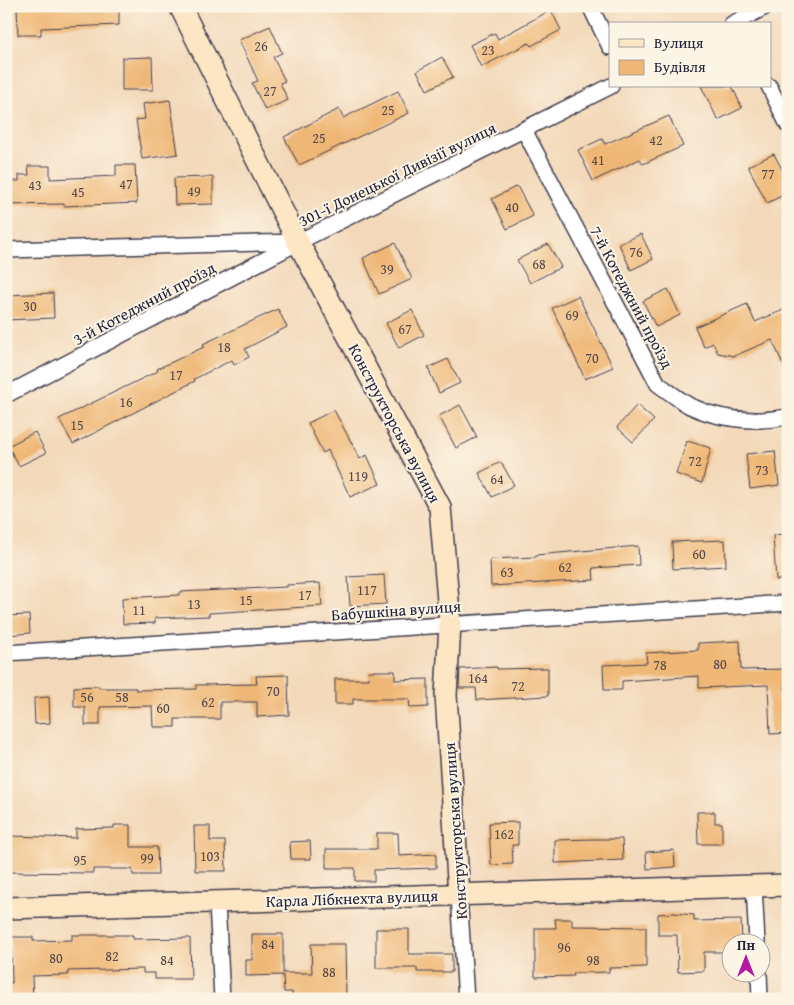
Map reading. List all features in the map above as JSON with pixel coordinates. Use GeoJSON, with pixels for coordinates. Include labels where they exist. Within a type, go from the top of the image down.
{"type":"FeatureCollection","features":[{"type":"Feature","properties":{"kind":"street","name":"Конструкторська вулиця"},"geometry":{"type":"LineString","coordinates":[[180,6],[298,242],[440,507],[450,624],[446,695],[466,999]]}},
{"type":"Feature","properties":{"kind":"street"},"geometry":{"type":"LineString","coordinates":[[590,6],[609,45]]}},
{"type":"Feature","properties":{"kind":"street"},"geometry":{"type":"LineString","coordinates":[[737,22],[767,6]]}},
{"type":"Feature","properties":{"kind":"street","name":"301-ї Донецької Дивізії вулиця"},"geometry":{"type":"LineString","coordinates":[[6,250],[298,242],[609,87]]}},
{"type":"Feature","properties":{"kind":"street"},"geometry":{"type":"LineString","coordinates":[[769,88],[788,125]]}},
{"type":"Feature","properties":{"kind":"street","name":"7-й Котеджний проїзд"},"geometry":{"type":"LineString","coordinates":[[524,130],[658,384],[689,405],[725,418],[765,421],[788,417]]}},
{"type":"Feature","properties":{"kind":"street","name":"3-й Котеджний проїзд"},"geometry":{"type":"LineString","coordinates":[[6,395],[298,242]]}},
{"type":"Feature","properties":{"kind":"street","name":"Бабушкіна вулиця"},"geometry":{"type":"LineString","coordinates":[[6,653],[788,603]]}},
{"type":"Feature","properties":{"kind":"street","name":"Карла Лібкнехта вулиця"},"geometry":{"type":"LineString","coordinates":[[6,908],[788,885]]}},
{"type":"Feature","properties":{"kind":"street"},"geometry":{"type":"LineString","coordinates":[[754,886],[756,932]]}},
{"type":"Feature","properties":{"kind":"street"},"geometry":{"type":"LineString","coordinates":[[217,902],[222,999]]}},
{"type":"Feature","properties":{"kind":"street"},"geometry":{"type":"LineString","coordinates":[[759,982],[760,999]]}},
{"type":"Feature","properties":{"kind":"building"},"geometry":{"type":"Polygon","coordinates":[[[17,6],[119,6],[119,25],[41,28],[41,35],[18,35],[17,6]]]}},
{"type":"Feature","properties":{"kind":"building"},"geometry":{"type":"Polygon","coordinates":[[[551,10],[561,30],[531,46],[529,43],[481,67],[470,45],[495,33],[498,39],[551,10]]]}},
{"type":"Feature","properties":{"kind":"building"},"geometry":{"type":"Polygon","coordinates":[[[270,26],[282,53],[273,57],[285,81],[280,83],[288,100],[265,110],[252,83],[258,81],[239,40],[270,26]]]}},
{"type":"Feature","properties":{"kind":"building"},"geometry":{"type":"Polygon","coordinates":[[[152,57],[153,90],[122,90],[122,58],[152,57]]]}},
{"type":"Feature","properties":{"kind":"building"},"geometry":{"type":"Polygon","coordinates":[[[442,57],[453,77],[427,90],[417,71],[442,57]]]}},
{"type":"Feature","properties":{"kind":"building"},"geometry":{"type":"Polygon","coordinates":[[[702,88],[733,88],[742,108],[718,120],[702,88]]]}},
{"type":"Feature","properties":{"kind":"building"},"geometry":{"type":"Polygon","coordinates":[[[398,91],[409,113],[299,165],[284,137],[339,109],[343,118],[398,91]]]}},
{"type":"Feature","properties":{"kind":"building"},"geometry":{"type":"Polygon","coordinates":[[[170,100],[178,154],[142,159],[136,120],[145,119],[143,104],[170,100]]]}},
{"type":"Feature","properties":{"kind":"building"},"geometry":{"type":"Polygon","coordinates":[[[669,116],[683,146],[643,164],[640,159],[593,181],[578,150],[602,139],[605,144],[669,116]]]}},
{"type":"Feature","properties":{"kind":"building"},"geometry":{"type":"Polygon","coordinates":[[[774,154],[788,181],[788,193],[767,203],[748,166],[774,154]]]}},
{"type":"Feature","properties":{"kind":"building"},"geometry":{"type":"Polygon","coordinates":[[[116,165],[135,165],[137,203],[64,206],[64,204],[6,205],[6,181],[19,181],[19,175],[29,175],[28,166],[50,166],[50,179],[116,176],[116,165]]]}},
{"type":"Feature","properties":{"kind":"building"},"geometry":{"type":"Polygon","coordinates":[[[213,177],[213,204],[175,205],[174,178],[213,177]]]}},
{"type":"Feature","properties":{"kind":"building"},"geometry":{"type":"Polygon","coordinates":[[[517,186],[533,216],[507,229],[492,199],[517,186]]]}},
{"type":"Feature","properties":{"kind":"building"},"geometry":{"type":"Polygon","coordinates":[[[641,234],[653,259],[631,270],[619,244],[641,234]]]}},
{"type":"Feature","properties":{"kind":"building"},"geometry":{"type":"Polygon","coordinates":[[[395,243],[412,279],[379,294],[363,258],[395,243]]]}},
{"type":"Feature","properties":{"kind":"building"},"geometry":{"type":"Polygon","coordinates":[[[548,244],[561,267],[530,283],[517,260],[548,244]]]}},
{"type":"Feature","properties":{"kind":"building"},"geometry":{"type":"Polygon","coordinates":[[[668,289],[680,315],[656,327],[643,301],[668,289]]]}},
{"type":"Feature","properties":{"kind":"building"},"geometry":{"type":"Polygon","coordinates":[[[53,293],[54,318],[6,320],[6,295],[53,293]]]}},
{"type":"Feature","properties":{"kind":"building"},"geometry":{"type":"Polygon","coordinates":[[[578,296],[613,367],[585,379],[552,308],[578,296]]]}},
{"type":"Feature","properties":{"kind":"building"},"geometry":{"type":"Polygon","coordinates":[[[747,304],[755,322],[788,308],[788,375],[772,340],[734,356],[718,353],[713,343],[704,347],[695,327],[747,304]]]}},
{"type":"Feature","properties":{"kind":"building"},"geometry":{"type":"Polygon","coordinates":[[[278,309],[287,327],[245,349],[249,357],[234,365],[232,360],[73,444],[59,419],[158,371],[157,369],[204,347],[203,344],[278,309]]]}},
{"type":"Feature","properties":{"kind":"building"},"geometry":{"type":"Polygon","coordinates":[[[412,310],[424,335],[399,348],[386,323],[412,310]]]}},
{"type":"Feature","properties":{"kind":"building"},"geometry":{"type":"Polygon","coordinates":[[[448,359],[460,383],[439,393],[428,368],[448,359]]]}},
{"type":"Feature","properties":{"kind":"building"},"geometry":{"type":"Polygon","coordinates":[[[460,405],[477,437],[456,448],[439,416],[460,405]]]}},
{"type":"Feature","properties":{"kind":"building"},"geometry":{"type":"Polygon","coordinates":[[[637,405],[654,420],[633,442],[617,427],[637,405]]]}},
{"type":"Feature","properties":{"kind":"building"},"geometry":{"type":"Polygon","coordinates":[[[334,410],[360,459],[367,455],[380,484],[350,497],[328,450],[323,453],[308,423],[334,410]]]}},
{"type":"Feature","properties":{"kind":"building"},"geometry":{"type":"Polygon","coordinates":[[[35,432],[46,453],[19,466],[8,446],[35,432]]]}},
{"type":"Feature","properties":{"kind":"building"},"geometry":{"type":"Polygon","coordinates":[[[687,441],[711,448],[702,483],[676,474],[687,441]]]}},
{"type":"Feature","properties":{"kind":"building"},"geometry":{"type":"Polygon","coordinates":[[[775,451],[779,485],[750,489],[746,454],[775,451]]]}},
{"type":"Feature","properties":{"kind":"building"},"geometry":{"type":"Polygon","coordinates":[[[501,462],[514,485],[492,497],[479,473],[501,462]]]}},
{"type":"Feature","properties":{"kind":"building"},"geometry":{"type":"Polygon","coordinates":[[[788,534],[788,580],[776,580],[773,535],[788,534]]]}},
{"type":"Feature","properties":{"kind":"building"},"geometry":{"type":"Polygon","coordinates":[[[725,540],[726,566],[673,569],[672,542],[725,540]]]}},
{"type":"Feature","properties":{"kind":"building"},"geometry":{"type":"Polygon","coordinates":[[[638,546],[639,565],[593,568],[594,580],[491,586],[490,559],[536,557],[536,555],[638,546]]]}},
{"type":"Feature","properties":{"kind":"building"},"geometry":{"type":"Polygon","coordinates":[[[384,575],[386,604],[350,606],[348,577],[384,575]]]}},
{"type":"Feature","properties":{"kind":"building"},"geometry":{"type":"Polygon","coordinates":[[[320,583],[322,606],[209,613],[209,616],[155,618],[155,623],[123,624],[122,598],[179,595],[179,592],[287,587],[287,585],[320,583]]]}},
{"type":"Feature","properties":{"kind":"building"},"geometry":{"type":"Polygon","coordinates":[[[29,615],[30,633],[7,635],[6,616],[29,615]]]}},
{"type":"Feature","properties":{"kind":"building"},"geometry":{"type":"Polygon","coordinates":[[[740,641],[741,670],[784,669],[785,689],[788,688],[788,733],[770,734],[768,685],[699,688],[699,676],[622,681],[622,690],[604,690],[603,665],[647,663],[646,653],[698,650],[698,643],[740,641]]]}},
{"type":"Feature","properties":{"kind":"building"},"geometry":{"type":"Polygon","coordinates":[[[497,667],[497,669],[548,668],[548,696],[477,700],[476,688],[459,688],[460,669],[497,667]]]}},
{"type":"Feature","properties":{"kind":"building"},"geometry":{"type":"Polygon","coordinates":[[[368,671],[395,671],[395,680],[428,679],[428,707],[410,708],[409,699],[353,699],[353,704],[335,704],[335,679],[369,679],[368,671]]]}},
{"type":"Feature","properties":{"kind":"building"},"geometry":{"type":"Polygon","coordinates":[[[288,675],[289,715],[257,717],[257,702],[220,702],[220,719],[175,719],[175,727],[153,727],[152,706],[100,707],[100,725],[85,725],[85,707],[74,707],[74,687],[99,686],[99,688],[136,688],[136,690],[196,689],[196,685],[257,684],[256,676],[288,675]]]}},
{"type":"Feature","properties":{"kind":"building"},"geometry":{"type":"Polygon","coordinates":[[[49,697],[50,723],[35,724],[34,698],[49,697]]]}},
{"type":"Feature","properties":{"kind":"building"},"geometry":{"type":"Polygon","coordinates":[[[697,812],[715,812],[715,823],[722,823],[722,844],[698,844],[697,812]]]}},
{"type":"Feature","properties":{"kind":"building"},"geometry":{"type":"Polygon","coordinates":[[[518,822],[518,845],[512,845],[513,864],[491,865],[489,823],[518,822]]]}},
{"type":"Feature","properties":{"kind":"building"},"geometry":{"type":"Polygon","coordinates":[[[114,825],[130,825],[130,847],[157,847],[158,875],[133,875],[132,869],[93,869],[93,873],[6,872],[6,840],[11,840],[11,836],[76,838],[76,829],[114,828],[114,825]]]}},
{"type":"Feature","properties":{"kind":"building"},"geometry":{"type":"Polygon","coordinates":[[[194,826],[210,826],[210,841],[225,841],[226,871],[195,871],[194,826]]]}},
{"type":"Feature","properties":{"kind":"building"},"geometry":{"type":"Polygon","coordinates":[[[377,833],[398,833],[399,856],[436,854],[436,868],[374,870],[374,881],[355,881],[355,868],[326,868],[326,849],[377,849],[377,833]]]}},
{"type":"Feature","properties":{"kind":"building"},"geometry":{"type":"Polygon","coordinates":[[[622,839],[623,860],[555,863],[555,840],[622,839]]]}},
{"type":"Feature","properties":{"kind":"building"},"geometry":{"type":"Polygon","coordinates":[[[310,841],[311,859],[291,859],[290,842],[310,841]]]}},
{"type":"Feature","properties":{"kind":"building"},"geometry":{"type":"Polygon","coordinates":[[[674,850],[675,867],[647,869],[646,852],[674,850]]]}},
{"type":"Feature","properties":{"kind":"building"},"geometry":{"type":"Polygon","coordinates":[[[658,914],[694,915],[694,921],[741,920],[742,932],[722,932],[722,952],[704,952],[704,971],[678,972],[677,935],[658,935],[658,914]]]}},
{"type":"Feature","properties":{"kind":"building"},"geometry":{"type":"Polygon","coordinates":[[[555,919],[572,919],[572,926],[646,927],[646,967],[609,968],[609,972],[573,973],[574,976],[535,977],[535,928],[556,928],[555,919]]]}},
{"type":"Feature","properties":{"kind":"building"},"geometry":{"type":"Polygon","coordinates":[[[376,929],[409,929],[409,954],[452,954],[452,972],[417,972],[417,968],[376,968],[376,929]]]}},
{"type":"Feature","properties":{"kind":"building"},"geometry":{"type":"Polygon","coordinates":[[[252,934],[283,934],[283,973],[312,973],[311,944],[345,944],[346,999],[293,999],[292,992],[284,992],[283,975],[246,976],[246,960],[252,960],[252,934]]]}},
{"type":"Feature","properties":{"kind":"building"},"geometry":{"type":"Polygon","coordinates":[[[72,935],[133,935],[133,939],[190,938],[191,979],[155,979],[155,973],[143,973],[143,969],[68,971],[68,975],[32,976],[33,999],[6,999],[6,983],[12,983],[11,937],[33,937],[33,941],[72,940],[72,935]]]}}]}
